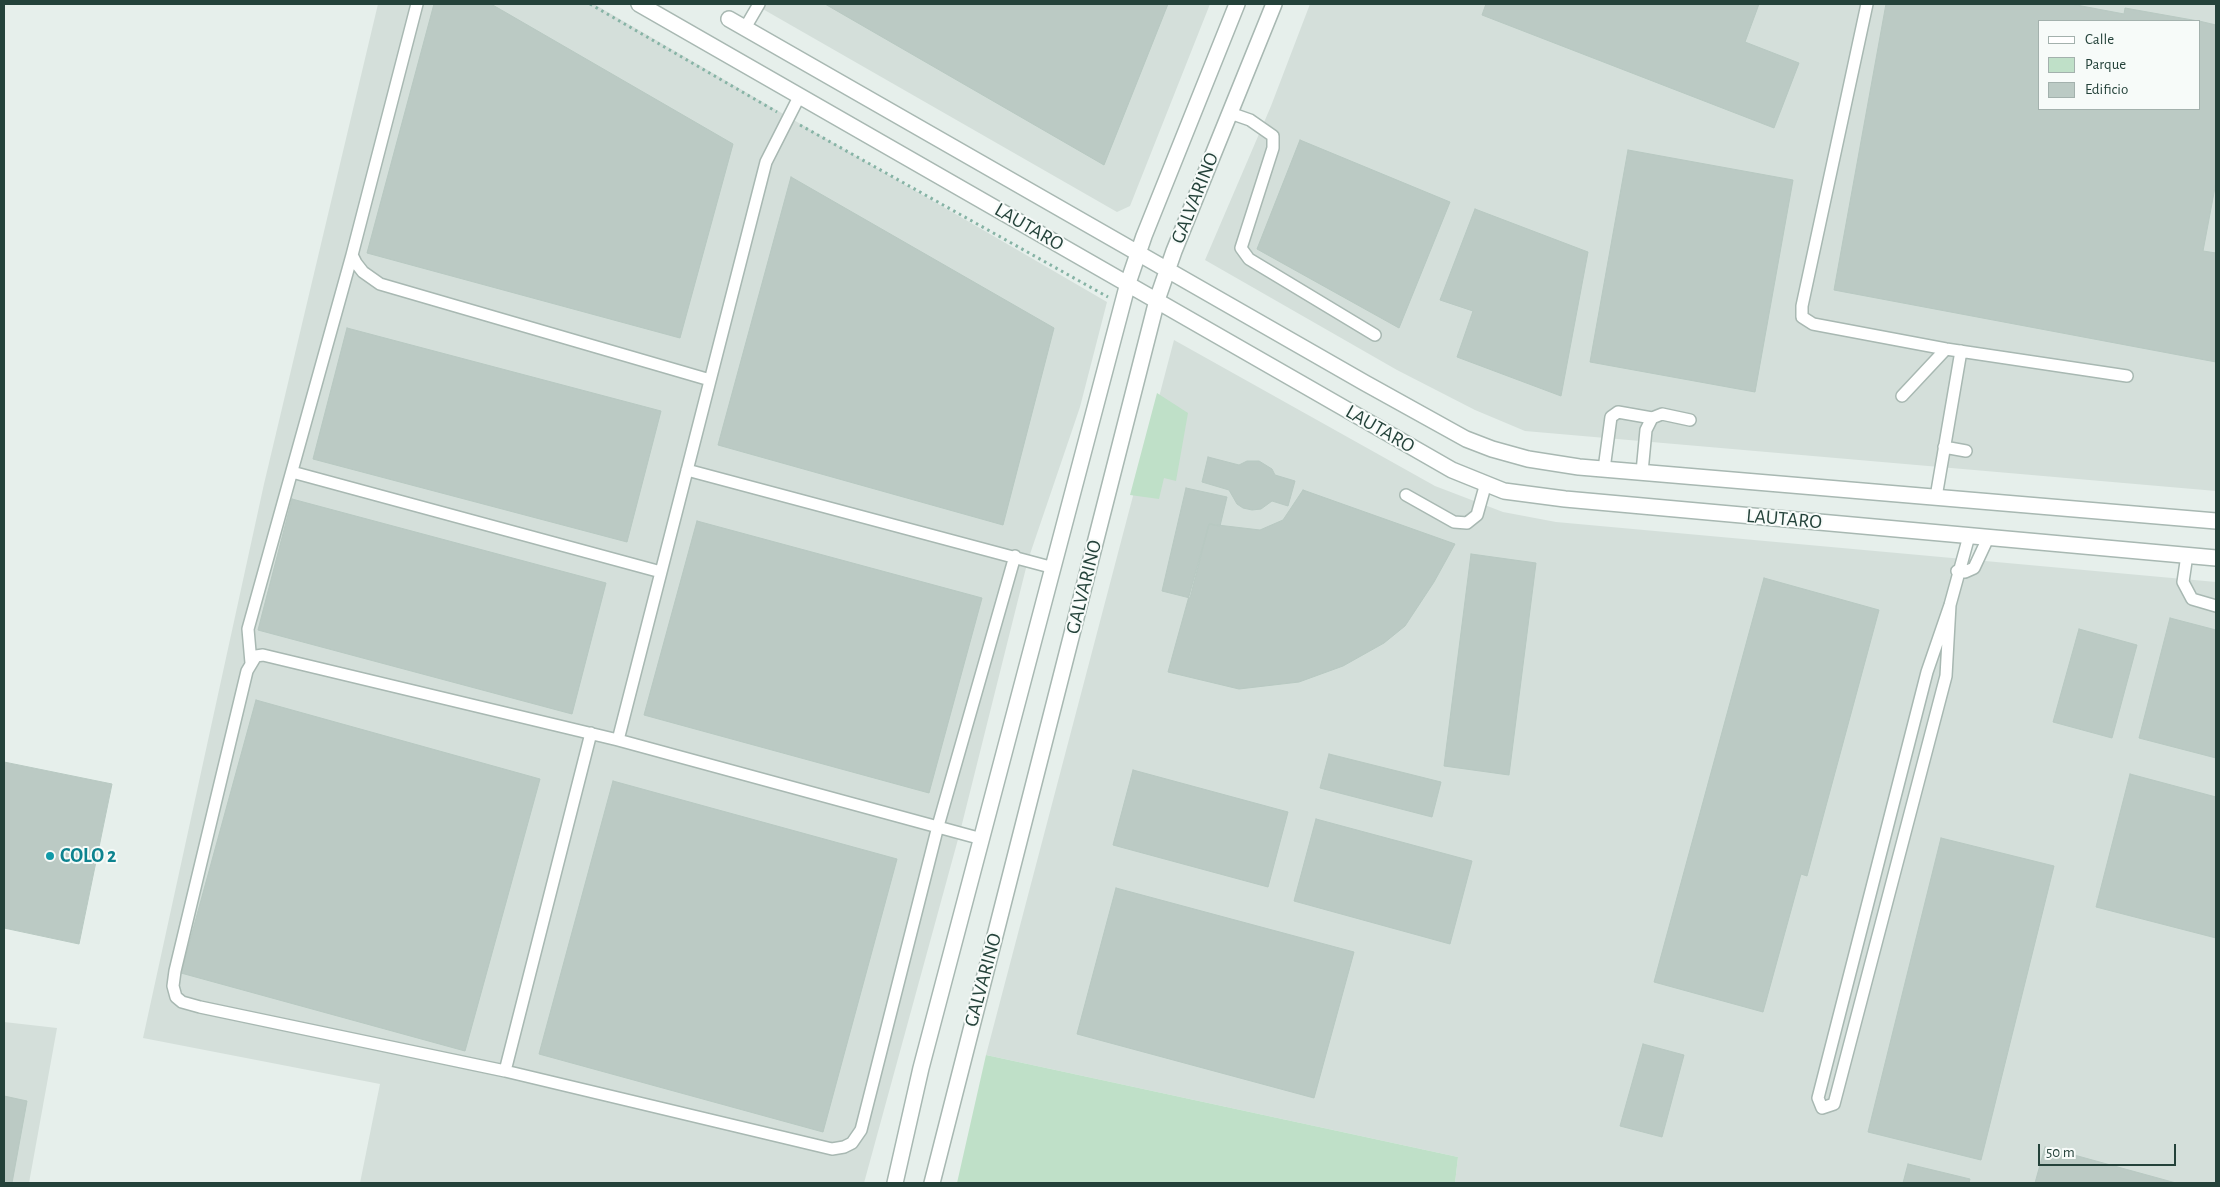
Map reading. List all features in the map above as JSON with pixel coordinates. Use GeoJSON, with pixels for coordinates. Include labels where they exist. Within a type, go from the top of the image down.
{"type":"FeatureCollection","features":[{"type":"Feature","properties":{"kind":"street","name":"LAUTARO"},"geometry":{"type":"LineString","coordinates":[[639,4],[1452,470],[1504,491],[1565,499],[2216,558]]}},
{"type":"Feature","properties":{"kind":"street","name":"GALVARINO"},"geometry":{"type":"LineString","coordinates":[[895,1183],[922,1068],[1128,283],[1138,253],[1237,4]]}},
{"type":"Feature","properties":{"kind":"street","name":"GALVARINO"},"geometry":{"type":"LineString","coordinates":[[932,1183],[1157,300],[1167,268],[1274,4]]}},
{"type":"Feature","properties":{"kind":"street","name":"LAUTARO"},"geometry":{"type":"LineString","coordinates":[[729,19],[1466,439],[1528,459],[1604,469],[2216,521]]}},
{"type":"Feature","properties":{"kind":"lane"},"geometry":{"type":"LineString","coordinates":[[251,663],[248,629],[352,255],[417,4]]}},
{"type":"Feature","properties":{"kind":"lane"},"geometry":{"type":"LineString","coordinates":[[745,28],[759,4]]}},
{"type":"Feature","properties":{"kind":"lane"},"geometry":{"type":"LineString","coordinates":[[1867,4],[1804,296],[1802,318],[1814,324],[1961,351],[2127,376]]}},
{"type":"Feature","properties":{"kind":"lane"},"geometry":{"type":"LineString","coordinates":[[618,740],[766,162],[800,96]]}},
{"type":"Feature","properties":{"kind":"lane"},"geometry":{"type":"LineString","coordinates":[[1230,113],[1250,120],[1273,136],[1273,148],[1241,248],[1249,260],[1376,335]]}},
{"type":"Feature","properties":{"kind":"lane"},"geometry":{"type":"LineString","coordinates":[[352,255],[362,272],[380,284],[710,380]]}},
{"type":"Feature","properties":{"kind":"lane"},"geometry":{"type":"LineString","coordinates":[[1902,396],[1946,348]]}},
{"type":"Feature","properties":{"kind":"lane"},"geometry":{"type":"LineString","coordinates":[[1936,497],[1961,351]]}},
{"type":"Feature","properties":{"kind":"lane"},"geometry":{"type":"LineString","coordinates":[[1604,469],[1611,417],[1618,412],[1652,418],[1662,414],[1690,420]]}},
{"type":"Feature","properties":{"kind":"lane"},"geometry":{"type":"LineString","coordinates":[[1642,472],[1646,430],[1652,418]]}},
{"type":"Feature","properties":{"kind":"lane"},"geometry":{"type":"LineString","coordinates":[[1944,447],[1966,451]]}},
{"type":"Feature","properties":{"kind":"lane"},"geometry":{"type":"LineString","coordinates":[[687,470],[1015,556],[1054,568]]}},
{"type":"Feature","properties":{"kind":"lane"},"geometry":{"type":"LineString","coordinates":[[292,472],[661,572]]}},
{"type":"Feature","properties":{"kind":"lane"},"geometry":{"type":"LineString","coordinates":[[1406,495],[1454,522],[1467,523],[1477,515],[1486,483]]}},
{"type":"Feature","properties":{"kind":"lane"},"geometry":{"type":"LineString","coordinates":[[1950,605],[1946,676],[1834,1104],[1822,1108],[1818,1098],[1927,672],[1950,605],[1969,536]]}},
{"type":"Feature","properties":{"kind":"lane"},"geometry":{"type":"LineString","coordinates":[[1958,572],[1965,572],[1974,568],[1988,538]]}},
{"type":"Feature","properties":{"kind":"lane"},"geometry":{"type":"LineString","coordinates":[[2187,555],[2183,582],[2192,599],[2216,606]]}},
{"type":"Feature","properties":{"kind":"lane"},"geometry":{"type":"LineString","coordinates":[[982,838],[938,826],[618,740],[591,733],[263,654],[256,656],[251,663],[244,681],[173,986],[176,997],[182,1002],[200,1007],[505,1071],[832,1149],[852,1143],[861,1130],[938,826],[1015,556]]}},
{"type":"Feature","properties":{"kind":"lane"},"geometry":{"type":"LineString","coordinates":[[505,1071],[591,733]]}},
{"type":"Feature","properties":{"kind":"path"},"geometry":{"type":"LineString","coordinates":[[590,4],[788,118],[1122,305]]}},
{"type":"Feature","properties":{"kind":"shaded area"},"geometry":{"type":"Polygon","coordinates":[[[378,4],[594,4],[1107,302],[1080,407],[1028,560],[960,832],[864,1183],[360,1183],[380,1084],[143,1038],[264,484],[378,4]]]}},
{"type":"Feature","properties":{"kind":"shaded area"},"geometry":{"type":"Polygon","coordinates":[[[754,4],[1210,4],[1130,206],[1117,212],[754,4]]]}},
{"type":"Feature","properties":{"kind":"shaded area"},"geometry":{"type":"Polygon","coordinates":[[[1310,4],[2216,4],[2216,491],[1525,431],[1475,410],[1397,370],[1205,260],[1271,106],[1310,4]]]}},
{"type":"Feature","properties":{"kind":"shaded area"},"geometry":{"type":"Polygon","coordinates":[[[1174,340],[1435,486],[1503,512],[1556,522],[2216,582],[2216,1183],[1455,1183],[1458,1157],[986,1055],[1174,340]]]}},
{"type":"Feature","properties":{"kind":"shaded area"},"geometry":{"type":"Polygon","coordinates":[[[4,1022],[57,1028],[29,1183],[4,1183],[4,1022]]]}},
{"type":"Feature","properties":{"kind":"green space"},"geometry":{"type":"Polygon","coordinates":[[[1157,393],[1188,413],[1176,481],[1164,478],[1159,499],[1130,495],[1157,393]]]}},
{"type":"Feature","properties":{"kind":"green space"},"geometry":{"type":"Polygon","coordinates":[[[986,1055],[1458,1157],[1455,1183],[957,1183],[986,1055]]]}},
{"type":"Feature","properties":{"kind":"building"},"geometry":{"type":"Polygon","coordinates":[[[434,4],[491,4],[733,144],[680,338],[367,253],[434,4]]]}},
{"type":"Feature","properties":{"kind":"building"},"geometry":{"type":"Polygon","coordinates":[[[825,4],[1168,4],[1104,165],[825,4]]]}},
{"type":"Feature","properties":{"kind":"building"},"geometry":{"type":"Polygon","coordinates":[[[1486,4],[1759,4],[1745,42],[1799,63],[1774,128],[1482,15],[1486,4]]]}},
{"type":"Feature","properties":{"kind":"building"},"geometry":{"type":"Polygon","coordinates":[[[1886,4],[2071,4],[2124,14],[2125,8],[2192,20],[2038,20],[2038,110],[2200,110],[2200,21],[2216,25],[2216,182],[2203,251],[2216,253],[2216,362],[1834,290],[1886,4]]]}},
{"type":"Feature","properties":{"kind":"building"},"geometry":{"type":"Polygon","coordinates":[[[1300,140],[1450,202],[1399,328],[1257,249],[1300,140]]]}},
{"type":"Feature","properties":{"kind":"building"},"geometry":{"type":"Polygon","coordinates":[[[1628,150],[1793,180],[1755,392],[1590,362],[1628,150]]]}},
{"type":"Feature","properties":{"kind":"building"},"geometry":{"type":"Polygon","coordinates":[[[791,177],[1054,328],[1003,525],[718,445],[791,177]]]}},
{"type":"Feature","properties":{"kind":"building"},"geometry":{"type":"Polygon","coordinates":[[[1475,209],[1588,252],[1561,396],[1457,357],[1473,311],[1440,300],[1475,209]]]}},
{"type":"Feature","properties":{"kind":"building"},"geometry":{"type":"Polygon","coordinates":[[[347,328],[661,411],[627,542],[313,459],[347,328]]]}},
{"type":"Feature","properties":{"kind":"building"},"geometry":{"type":"Polygon","coordinates":[[[1208,457],[1239,465],[1247,461],[1259,461],[1272,469],[1275,475],[1295,481],[1288,506],[1272,501],[1261,509],[1243,508],[1237,504],[1229,490],[1202,482],[1208,457]]]}},
{"type":"Feature","properties":{"kind":"building"},"geometry":{"type":"Polygon","coordinates":[[[1186,488],[1227,497],[1220,526],[1209,524],[1190,598],[1162,591],[1186,488]]]}},
{"type":"Feature","properties":{"kind":"building"},"geometry":{"type":"Polygon","coordinates":[[[1303,490],[1455,544],[1434,582],[1405,626],[1384,643],[1343,666],[1299,682],[1239,689],[1168,672],[1209,524],[1260,530],[1283,520],[1303,490]]]}},
{"type":"Feature","properties":{"kind":"building"},"geometry":{"type":"Polygon","coordinates":[[[292,499],[606,583],[572,714],[258,630],[292,499]]]}},
{"type":"Feature","properties":{"kind":"building"},"geometry":{"type":"Polygon","coordinates":[[[697,521],[982,598],[929,793],[644,715],[697,521]]]}},
{"type":"Feature","properties":{"kind":"building"},"geometry":{"type":"Polygon","coordinates":[[[1471,554],[1536,563],[1509,775],[1444,766],[1471,554]]]}},
{"type":"Feature","properties":{"kind":"building"},"geometry":{"type":"Polygon","coordinates":[[[1764,578],[1879,610],[1807,876],[1801,874],[1763,1012],[1654,982],[1764,578]]]}},
{"type":"Feature","properties":{"kind":"building"},"geometry":{"type":"Polygon","coordinates":[[[2170,618],[2216,630],[2216,758],[2139,738],[2170,618]]]}},
{"type":"Feature","properties":{"kind":"building"},"geometry":{"type":"Polygon","coordinates":[[[2079,629],[2137,645],[2112,738],[2053,722],[2079,629]]]}},
{"type":"Feature","properties":{"kind":"building"},"geometry":{"type":"Polygon","coordinates":[[[256,700],[540,779],[465,1051],[181,973],[256,700]]]}},
{"type":"Feature","properties":{"kind":"building"},"geometry":{"type":"Polygon","coordinates":[[[1329,754],[1441,782],[1432,817],[1320,788],[1329,754]]]}},
{"type":"Feature","properties":{"kind":"building","name":"COLO 2"},"geometry":{"type":"Polygon","coordinates":[[[4,762],[112,784],[79,944],[4,928],[4,762]]]}},
{"type":"Feature","properties":{"kind":"building"},"geometry":{"type":"Polygon","coordinates":[[[1133,770],[1288,812],[1268,887],[1113,845],[1133,770]]]}},
{"type":"Feature","properties":{"kind":"building"},"geometry":{"type":"Polygon","coordinates":[[[2130,774],[2216,797],[2216,938],[2096,907],[2130,774]]]}},
{"type":"Feature","properties":{"kind":"building"},"geometry":{"type":"Polygon","coordinates":[[[613,781],[897,859],[823,1132],[539,1054],[613,781]]]}},
{"type":"Feature","properties":{"kind":"building"},"geometry":{"type":"Polygon","coordinates":[[[1316,819],[1472,861],[1450,944],[1294,901],[1316,819]]]}},
{"type":"Feature","properties":{"kind":"building"},"geometry":{"type":"Polygon","coordinates":[[[1941,838],[2054,866],[1981,1160],[1868,1132],[1941,838]]]}},
{"type":"Feature","properties":{"kind":"building"},"geometry":{"type":"Polygon","coordinates":[[[1116,888],[1354,952],[1314,1098],[1077,1034],[1116,888]]]}},
{"type":"Feature","properties":{"kind":"building"},"geometry":{"type":"Polygon","coordinates":[[[1643,1044],[1684,1055],[1662,1137],[1620,1126],[1643,1044]]]}},
{"type":"Feature","properties":{"kind":"building"},"geometry":{"type":"Polygon","coordinates":[[[4,1096],[27,1101],[12,1183],[4,1183],[4,1096]]]}},
{"type":"Feature","properties":{"kind":"building"},"geometry":{"type":"Polygon","coordinates":[[[2045,1147],[2176,1183],[2035,1183],[2045,1147]]]}},
{"type":"Feature","properties":{"kind":"building"},"geometry":{"type":"Polygon","coordinates":[[[1908,1164],[1970,1179],[1969,1183],[1903,1183],[1908,1164]]]}},
{"type":"Feature","properties":{"kind":"place","name":"COLO 2"},"geometry":{"type":"Point","coordinates":[50,856]}}]}
